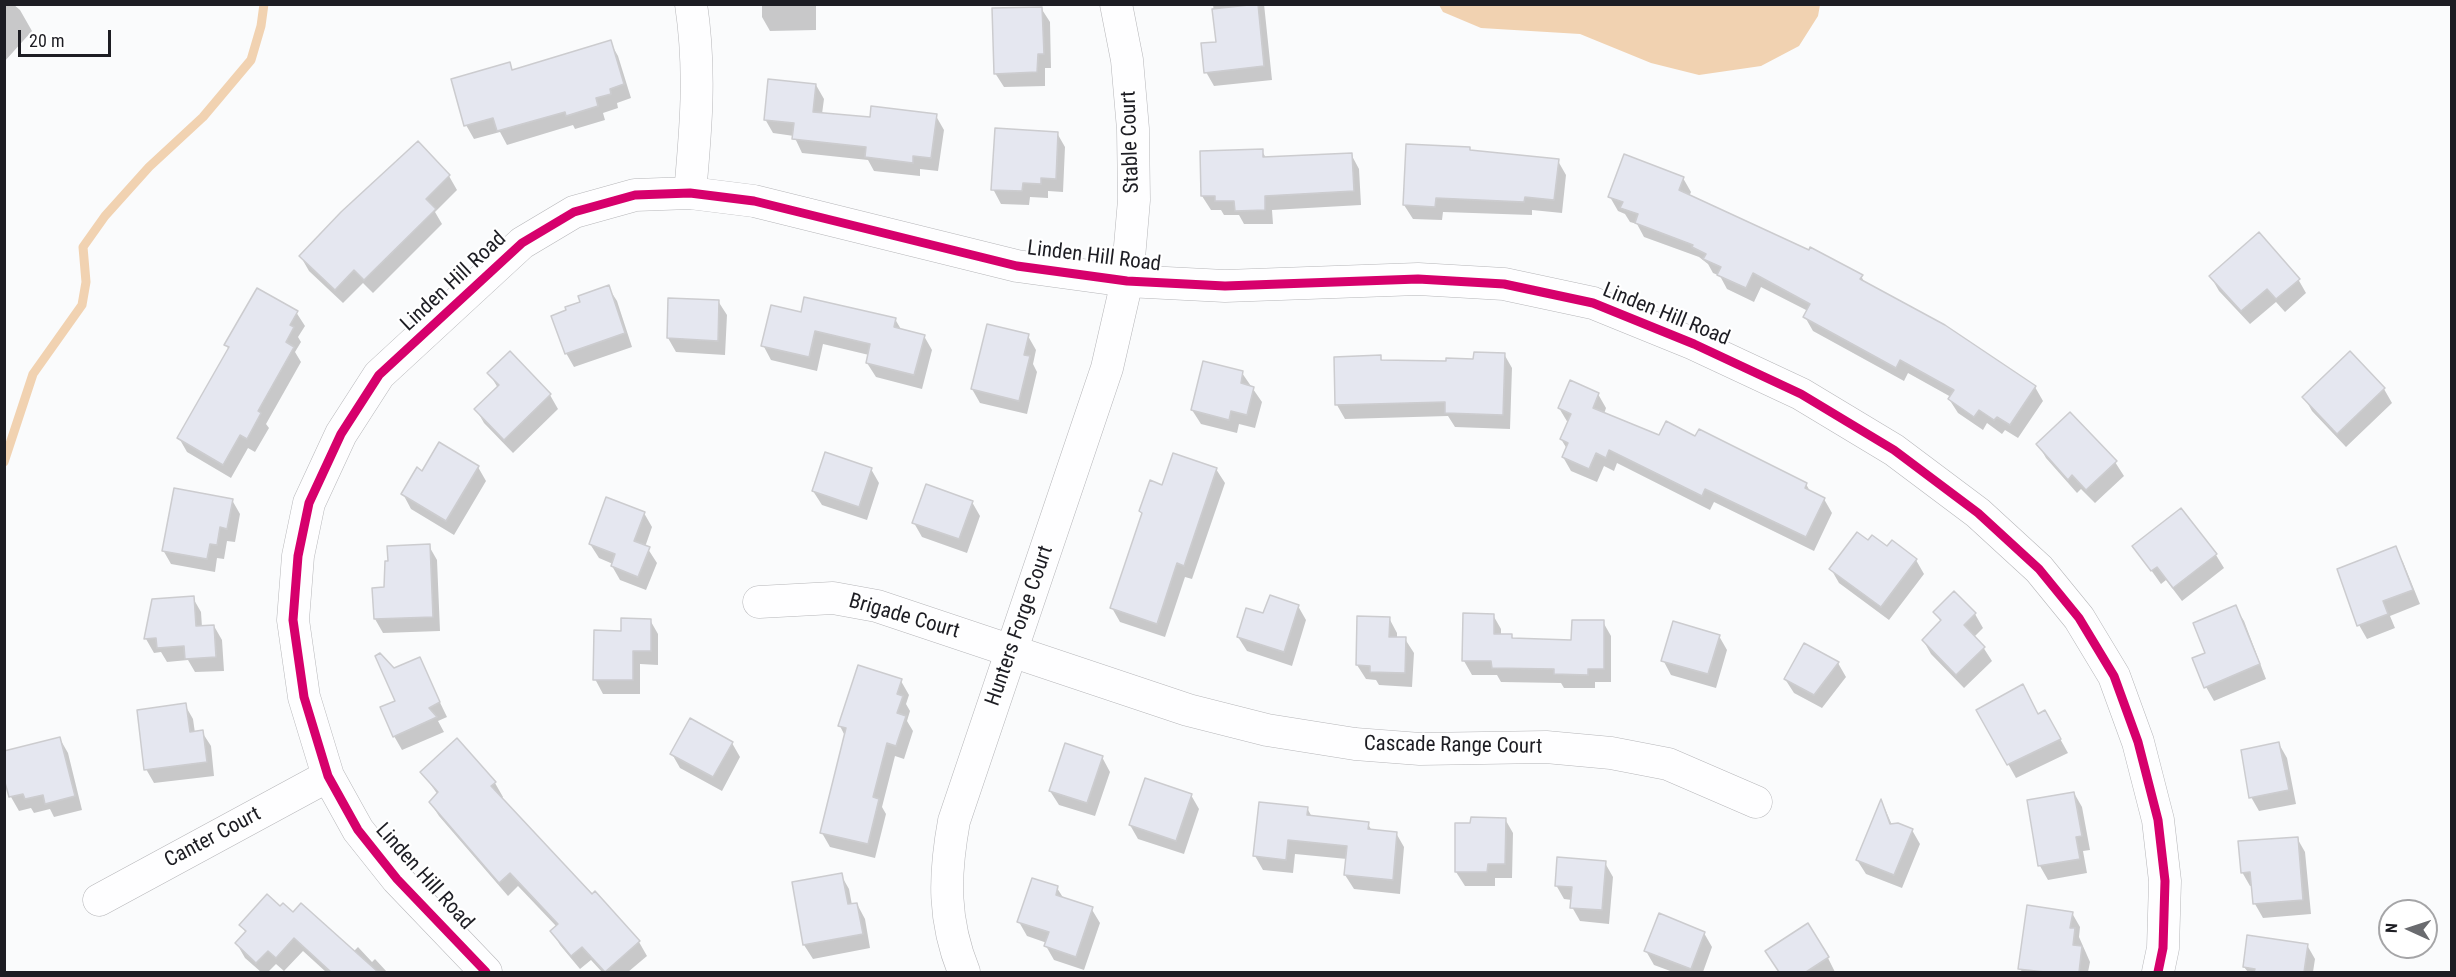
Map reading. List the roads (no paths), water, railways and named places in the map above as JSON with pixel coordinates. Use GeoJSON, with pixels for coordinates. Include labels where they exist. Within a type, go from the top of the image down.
{"type":"FeatureCollection","features":[{"type":"Feature","properties":{"kind":"street"},"geometry":{"type":"LineString","coordinates":[[690,193],[698,101],[696,36],[691,4]]}},
{"type":"Feature","properties":{"kind":"street","name":"Stable Court"},"geometry":{"type":"LineString","coordinates":[[1116,4],[1127,60],[1133,129],[1134,201],[1127,281]]}},
{"type":"Feature","properties":{"kind":"street","name":"Linden Hill Road"},"geometry":{"type":"LineString","coordinates":[[486,972],[397,879],[358,830],[328,776],[304,697],[293,620],[298,556],[309,503],[341,434],[379,375],[522,243],[574,212],[635,195],[690,193],[754,201],[1017,266],[1127,281],[1225,286],[1418,279],[1504,285],[1593,303],[1694,344],[1801,394],[1894,450],[1978,513],[2039,569],[2079,618],[2114,676],[2138,742],[2158,820],[2165,880],[2163,948],[2158,972]]}},
{"type":"Feature","properties":{"kind":"street","name":"Hunters Forge Court"},"geometry":{"type":"LineString","coordinates":[[964,972],[952,944],[946,864],[954,821],[1107,368],[1127,281]]}},
{"type":"Feature","properties":{"kind":"street","name":"Brigade Court"},"geometry":{"type":"LineString","coordinates":[[759,602],[833,598],[866,604],[1012,650]]}},
{"type":"Feature","properties":{"kind":"street","name":"Cascade Range Court"},"geometry":{"type":"LineString","coordinates":[[1012,650],[1188,710],[1267,730],[1355,744],[1420,748],[1546,747],[1611,753],[1668,764],[1756,802]]}},
{"type":"Feature","properties":{"kind":"street","name":"Canter Court"},"geometry":{"type":"LineString","coordinates":[[99,900],[328,776]]}},
{"type":"Feature","properties":{"kind":"waterway"},"geometry":{"type":"LineString","coordinates":[[4,462],[33,374],[82,305],[86,282],[83,247],[105,216],[149,167],[203,117],[251,60],[261,26],[264,4]]}}]}
